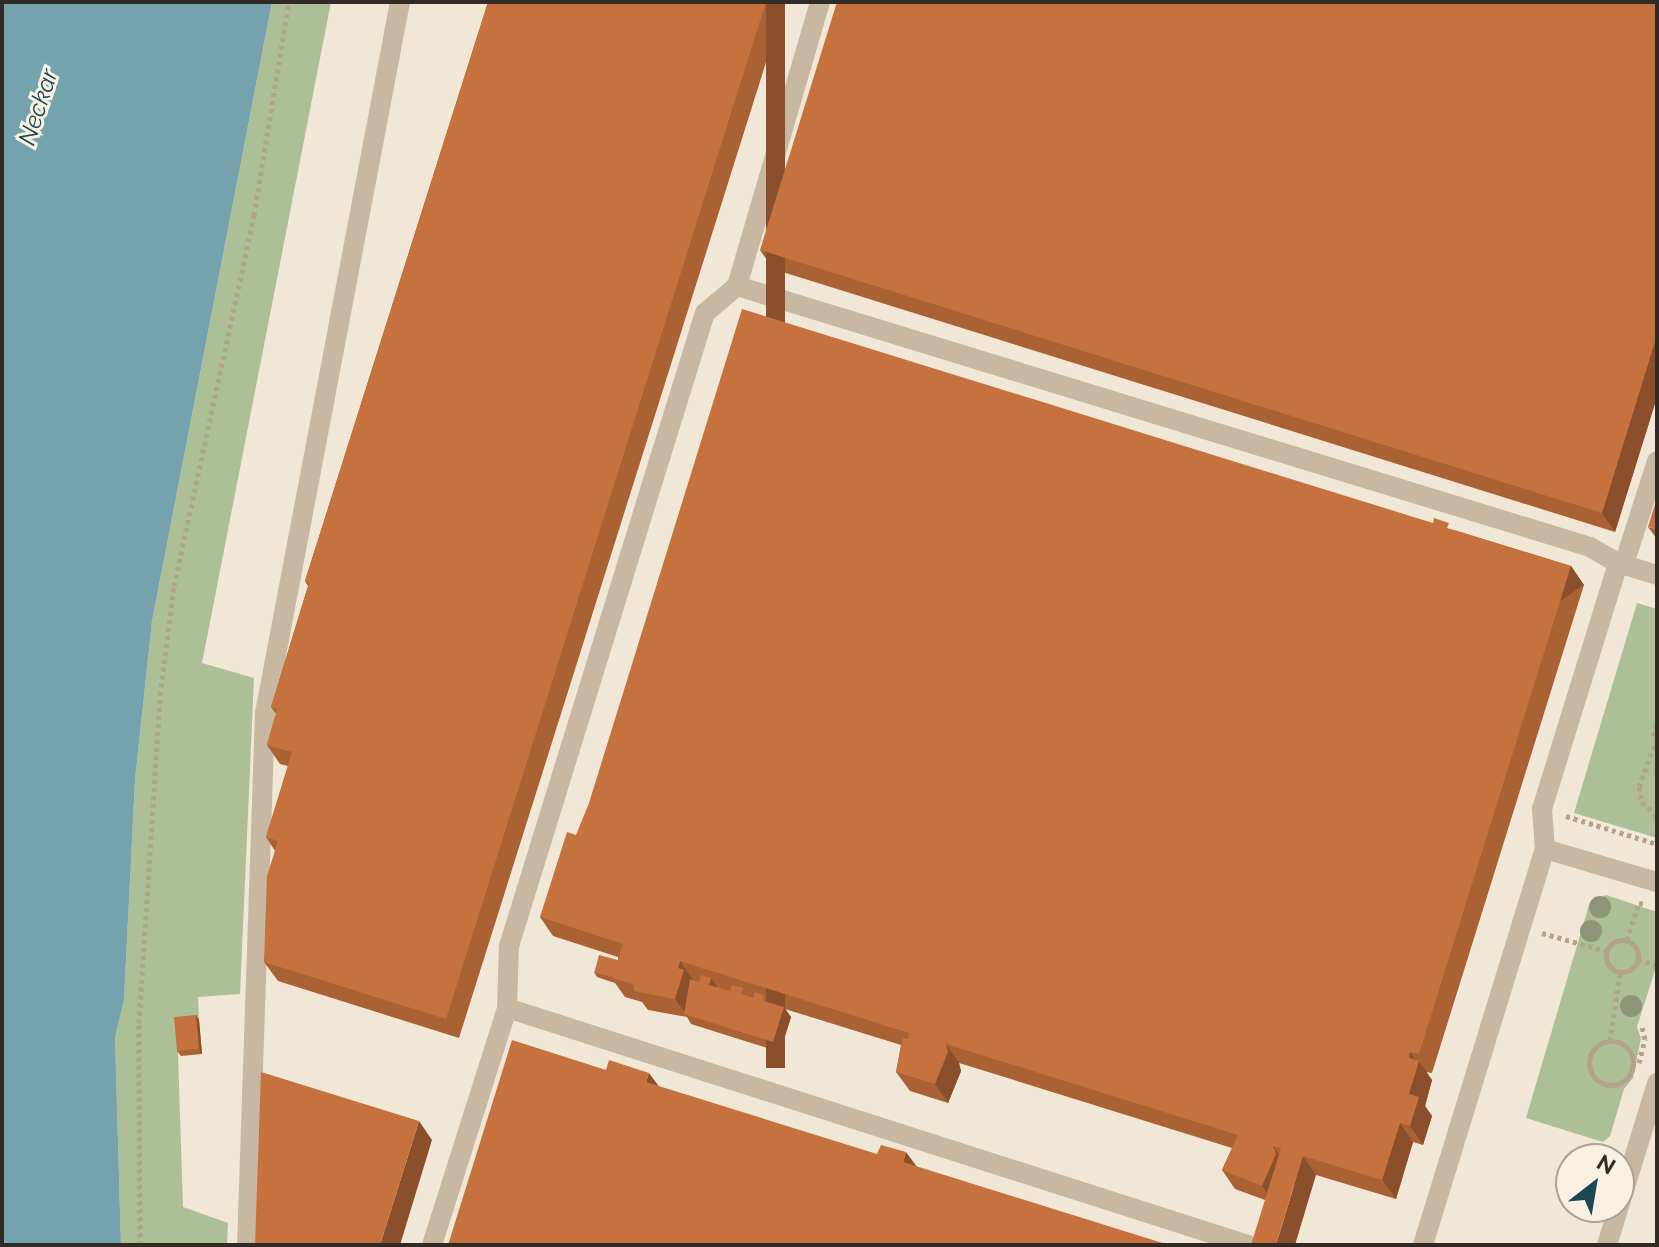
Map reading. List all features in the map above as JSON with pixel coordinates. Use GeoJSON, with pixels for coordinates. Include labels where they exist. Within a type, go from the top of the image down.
{"type":"FeatureCollection","features":[{"type":"Feature","properties":{"kind":"street"},"geometry":{"type":"LineString","coordinates":[[247,1245],[265,713],[400,2]]}},
{"type":"Feature","properties":{"kind":"street"},"geometry":{"type":"LineString","coordinates":[[432,1245],[507,1008],[509,946],[705,313],[737,286],[820,2]]}},
{"type":"Feature","properties":{"kind":"street"},"geometry":{"type":"LineString","coordinates":[[737,286],[1590,547],[1621,564],[1657,575]]}},
{"type":"Feature","properties":{"kind":"street"},"geometry":{"type":"LineString","coordinates":[[1423,1245],[1545,849],[1542,809],[1657,461]]}},
{"type":"Feature","properties":{"kind":"street"},"geometry":{"type":"LineString","coordinates":[[1545,849],[1657,882]]}},
{"type":"Feature","properties":{"kind":"street"},"geometry":{"type":"LineString","coordinates":[[507,1008],[1248,1245]]}},
{"type":"Feature","properties":{"kind":"street"},"geometry":{"type":"LineString","coordinates":[[1607,1245],[1657,1083]]}},
{"type":"Feature","properties":{"kind":"path"},"geometry":{"type":"LineString","coordinates":[[140,1245],[139,1023],[160,695],[179,561],[254,215],[289,2]]}},
{"type":"Feature","properties":{"kind":"path"},"geometry":{"type":"LineString","coordinates":[[1657,725],[1639,787],[1642,802],[1657,816]]}},
{"type":"Feature","properties":{"kind":"path"},"geometry":{"type":"LineString","coordinates":[[1542,809],[1657,844]]}},
{"type":"Feature","properties":{"kind":"path"},"geometry":{"type":"LineString","coordinates":[[1627,940],[1639,903],[1648,906]]}},
{"type":"Feature","properties":{"kind":"path"},"geometry":{"type":"LineString","coordinates":[[1522,927],[1607,951]]}},
{"type":"Feature","properties":{"kind":"path"},"geometry":{"type":"LineString","coordinates":[[1627,940],[1636,949],[1638,960],[1630,970],[1620,973],[1609,965],[1607,951],[1615,941],[1627,940]]}},
{"type":"Feature","properties":{"kind":"path"},"geometry":{"type":"LineString","coordinates":[[1638,960],[1657,965]]}},
{"type":"Feature","properties":{"kind":"path"},"geometry":{"type":"LineString","coordinates":[[1610,1041],[1620,973]]}},
{"type":"Feature","properties":{"kind":"path"},"geometry":{"type":"LineString","coordinates":[[1639,1063],[1645,1039],[1642,1027]]}},
{"type":"Feature","properties":{"kind":"path"},"geometry":{"type":"LineString","coordinates":[[1610,1041],[1629,1049],[1634,1062],[1627,1078],[1612,1086],[1594,1078],[1589,1067],[1594,1050],[1610,1041]]}},
{"type":"Feature","properties":{"kind":"green space"},"geometry":{"type":"Polygon","coordinates":[[[272,2],[331,2],[202,663],[254,678],[240,994],[198,997],[199,1020],[177,1023],[183,1207],[228,1223],[227,1245],[121,1245],[115,1038],[124,1000],[135,780],[152,621],[272,2]]]}},
{"type":"Feature","properties":{"kind":"green space"},"geometry":{"type":"Polygon","coordinates":[[[1637,603],[1657,609],[1657,838],[1574,813],[1637,603]]]}},
{"type":"Feature","properties":{"kind":"green space"},"geometry":{"type":"Polygon","coordinates":[[[1606,895],[1657,912],[1657,964],[1637,1027],[1641,1038],[1633,1078],[1624,1089],[1610,1136],[1603,1142],[1526,1118],[1589,905],[1606,895]]]}},
{"type":"Feature","properties":{"kind":"water","name":"Neckar"},"geometry":{"type":"Polygon","coordinates":[[[2,2],[272,2],[152,621],[135,780],[124,1000],[115,1038],[121,1245],[2,1245],[2,2]]]}},
{"type":"Feature","properties":{"kind":"building"},"geometry":{"type":"Polygon","coordinates":[[[488,2],[766,2],[446,1019],[264,962],[267,876],[278,841],[266,837],[292,752],[267,745],[277,709],[271,707],[309,583],[305,581],[488,2]]]}},
{"type":"Feature","properties":{"kind":"building"},"geometry":{"type":"Polygon","coordinates":[[[837,2],[1657,2],[1657,335],[1602,513],[760,250],[837,2]]]}},
{"type":"Feature","properties":{"kind":"building"},"geometry":{"type":"Polygon","coordinates":[[[742,309],[1433,523],[1434,518],[1449,523],[1447,528],[1571,566],[1419,1054],[1410,1052],[1409,1058],[1419,1061],[1409,1094],[1419,1097],[1410,1126],[1400,1123],[1382,1180],[1303,1156],[1276,1245],[1251,1245],[1281,1148],[1273,1146],[1276,1154],[1262,1186],[1222,1170],[1238,1135],[946,1044],[948,1052],[935,1084],[896,1072],[903,1038],[908,1039],[909,1033],[680,961],[678,968],[684,970],[675,999],[634,991],[633,984],[612,978],[623,944],[540,917],[567,832],[576,835],[589,803],[742,309]]]}},
{"type":"Feature","properties":{"kind":"building"},"geometry":{"type":"Polygon","coordinates":[[[1657,498],[1657,529],[1648,527],[1657,498]]]}},
{"type":"Feature","properties":{"kind":"building"},"geometry":{"type":"Polygon","coordinates":[[[599,955],[618,960],[614,978],[594,972],[599,955]]]}},
{"type":"Feature","properties":{"kind":"building"},"geometry":{"type":"Polygon","coordinates":[[[701,975],[711,978],[709,985],[730,991],[732,985],[743,988],[741,994],[753,998],[755,992],[764,995],[763,1001],[784,1007],[773,1042],[684,1014],[690,979],[699,982],[701,975]]]}},
{"type":"Feature","properties":{"kind":"building"},"geometry":{"type":"Polygon","coordinates":[[[196,1015],[199,1049],[177,1051],[174,1017],[196,1015]]]}},
{"type":"Feature","properties":{"kind":"building"},"geometry":{"type":"Polygon","coordinates":[[[512,1040],[606,1070],[609,1060],[649,1073],[646,1082],[877,1154],[881,1145],[906,1152],[903,1162],[1169,1245],[448,1245],[512,1040]]]}},
{"type":"Feature","properties":{"kind":"building"},"geometry":{"type":"Polygon","coordinates":[[[261,1072],[419,1121],[380,1245],[255,1245],[261,1072]]]}}]}
